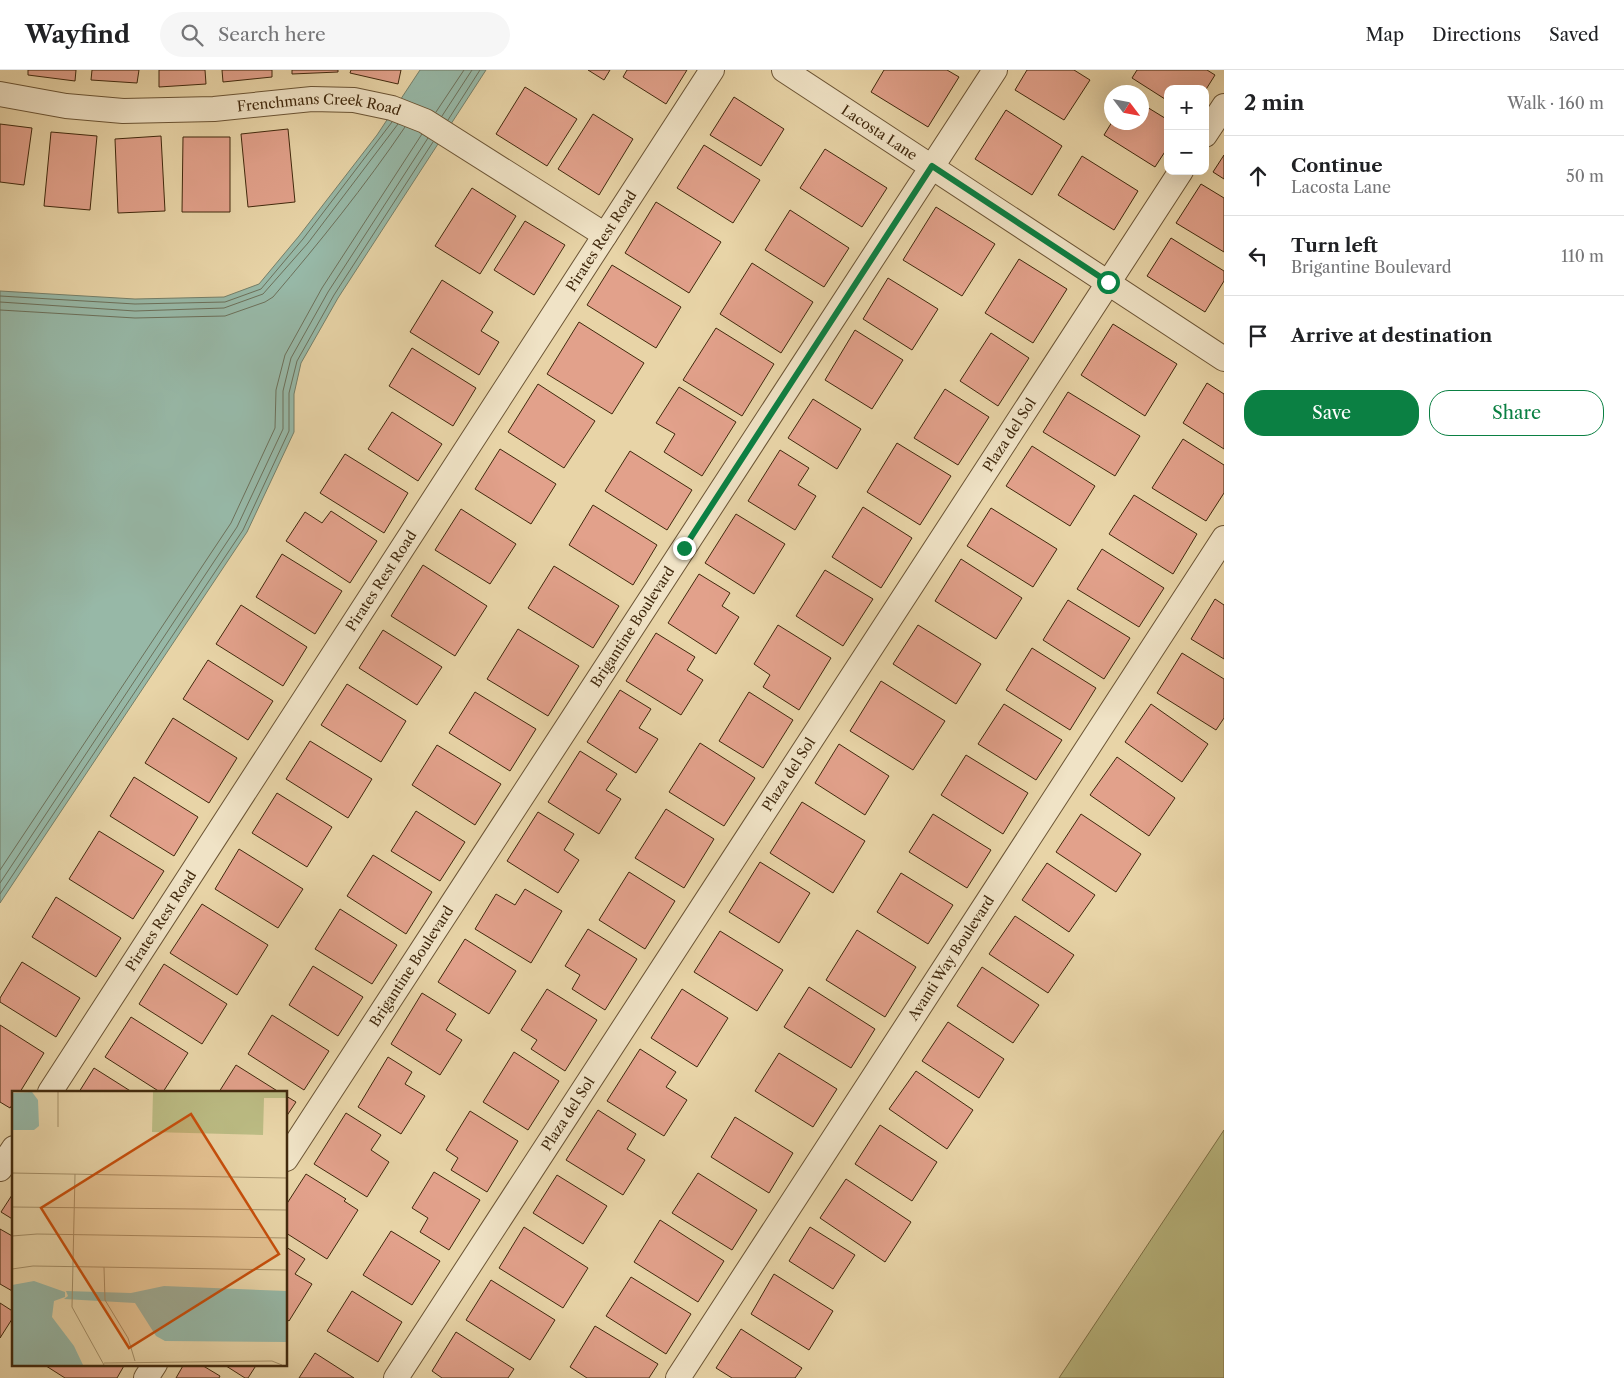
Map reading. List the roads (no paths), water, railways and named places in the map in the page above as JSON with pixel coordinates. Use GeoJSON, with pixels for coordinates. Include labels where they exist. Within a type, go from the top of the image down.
{"type":"FeatureCollection","features":[{"type":"Feature","properties":{"kind":"street","name":"Pirates Rest Road"},"geometry":{"type":"LineString","coordinates":[[51,1091],[712,70]]}},
{"type":"Feature","properties":{"kind":"street","name":"Lacosta Lane"},"geometry":{"type":"LineString","coordinates":[[784,70],[1224,359]]}},
{"type":"Feature","properties":{"kind":"street","name":"Brigantine Boulevard"},"geometry":{"type":"LineString","coordinates":[[288,1156],[995,70]]}},
{"type":"Feature","properties":{"kind":"street","name":"Frenchmans Creek Road"},"geometry":{"type":"LineString","coordinates":[[0,94],[66,106],[123,110],[169,111],[214,109],[312,99],[354,100],[392,108],[425,121],[605,236]]}},
{"type":"Feature","properties":{"kind":"street"},"geometry":{"type":"LineString","coordinates":[[1208,130],[1224,106]]}},
{"type":"Feature","properties":{"kind":"street","name":"Plaza del Sol"},"geometry":{"type":"LineString","coordinates":[[396,1378],[1178,175]]}},
{"type":"Feature","properties":{"kind":"street","name":"Avanti Way Boulevard"},"geometry":{"type":"LineString","coordinates":[[678,1378],[1224,538]]}},
{"type":"Feature","properties":{"kind":"street"},"geometry":{"type":"LineString","coordinates":[[0,1169],[12,1151]]}},
{"type":"Feature","properties":{"kind":"street"},"geometry":{"type":"LineString","coordinates":[[146,1378],[153,1366]]}},
{"type":"Feature","properties":{"kind":"water"},"geometry":{"type":"Polygon","coordinates":[[[420,70],[486,70],[338,298],[301,363],[294,394],[294,432],[247,532],[0,903],[0,291],[135,299],[224,297],[259,284],[299,236],[377,135],[420,70]]]}}]}
